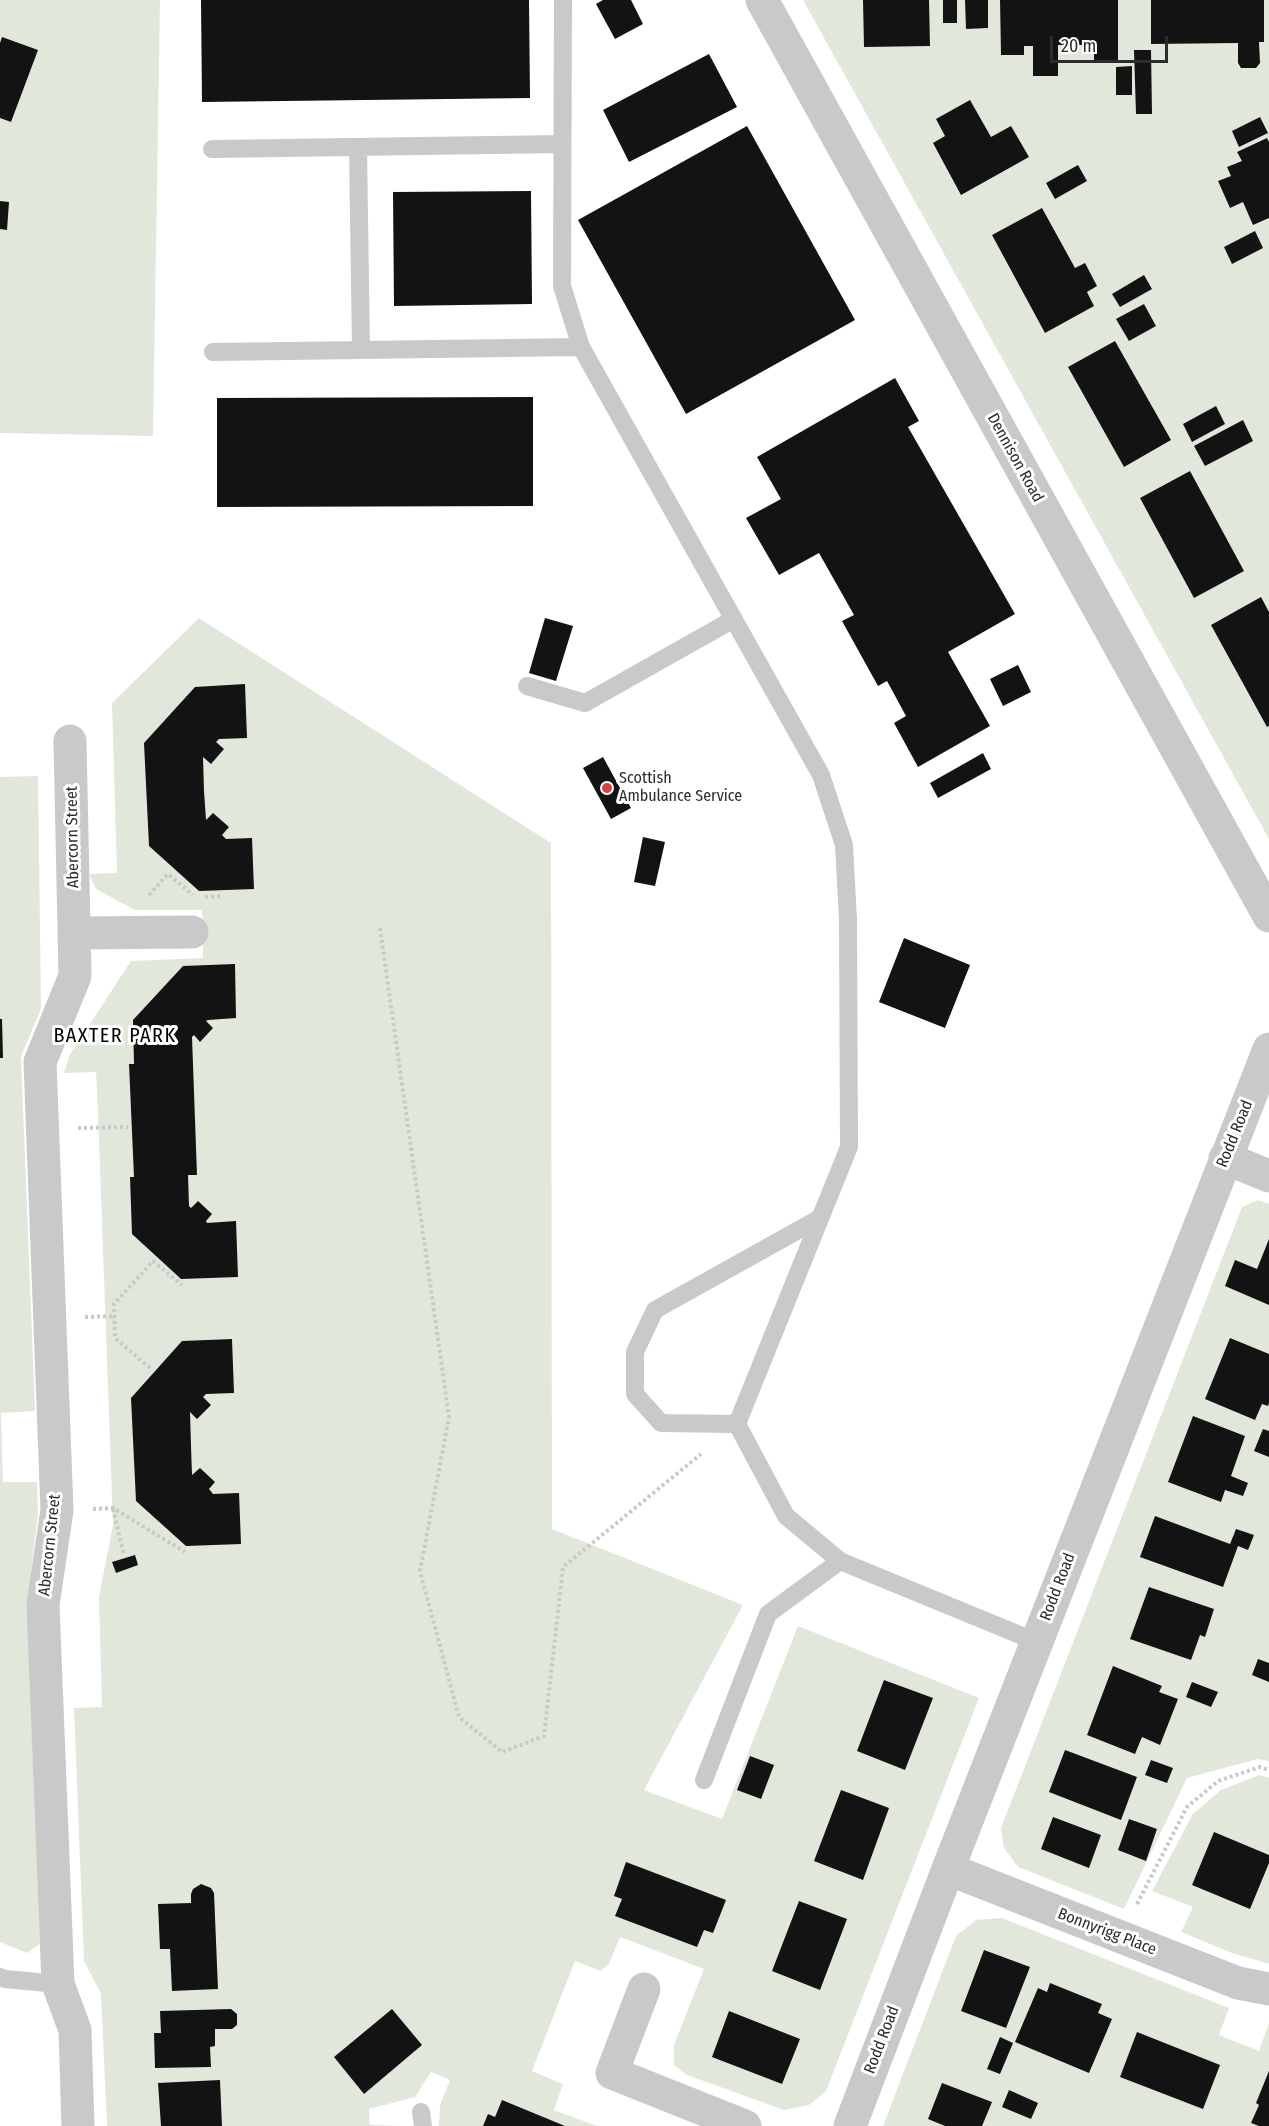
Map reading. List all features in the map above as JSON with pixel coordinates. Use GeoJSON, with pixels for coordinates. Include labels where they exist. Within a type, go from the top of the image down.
{"type":"FeatureCollection","features":[{"type":"Feature","properties":{"kind":"street","name":"Dennison Road"},"geometry":{"type":"LineString","coordinates":[[762,0],[1269,916]]}},
{"type":"Feature","properties":{"kind":"street","name":"Abercorn Street"},"geometry":{"type":"LineString","coordinates":[[70,741],[75,976],[40,1062],[57,1510],[43,1605],[58,1984],[75,2030],[78,2126]]}},
{"type":"Feature","properties":{"kind":"street"},"geometry":{"type":"LineString","coordinates":[[75,933],[192,932]]}},
{"type":"Feature","properties":{"kind":"street","name":"Rodd Road"},"geometry":{"type":"LineString","coordinates":[[850,2126],[1036,1642],[1269,1049]]}},
{"type":"Feature","properties":{"kind":"street"},"geometry":{"type":"LineString","coordinates":[[1225,1158],[1269,1176]]}},
{"type":"Feature","properties":{"kind":"street","name":"Bonnyrigg Place"},"geometry":{"type":"LineString","coordinates":[[948,1869],[1238,1983],[1269,1989]]}},
{"type":"Feature","properties":{"kind":"street"},"geometry":{"type":"LineString","coordinates":[[644,1989],[612,2073],[745,2126]]}},
{"type":"Feature","properties":{"kind":"lane"},"geometry":{"type":"LineString","coordinates":[[563,0],[562,286],[581,347],[821,775],[844,845],[848,920],[849,1147],[737,1424],[786,1516],[840,1561],[1036,1642]]}},
{"type":"Feature","properties":{"kind":"lane"},"geometry":{"type":"LineString","coordinates":[[212,149],[562,144]]}},
{"type":"Feature","properties":{"kind":"lane"},"geometry":{"type":"LineString","coordinates":[[358,147],[361,350]]}},
{"type":"Feature","properties":{"kind":"lane"},"geometry":{"type":"LineString","coordinates":[[213,352],[581,347]]}},
{"type":"Feature","properties":{"kind":"lane"},"geometry":{"type":"LineString","coordinates":[[527,686],[585,703],[734,619]]}},
{"type":"Feature","properties":{"kind":"lane"},"geometry":{"type":"LineString","coordinates":[[737,1424],[662,1423],[635,1394],[635,1352],[655,1310],[820,1218]]}},
{"type":"Feature","properties":{"kind":"lane"},"geometry":{"type":"LineString","coordinates":[[704,1780],[768,1614],[840,1561]]}},
{"type":"Feature","properties":{"kind":"lane"},"geometry":{"type":"LineString","coordinates":[[0,1977],[58,1984]]}},
{"type":"Feature","properties":{"kind":"path"},"geometry":{"type":"LineString","coordinates":[[380,928],[449,1417],[420,1571],[459,1717],[502,1752],[544,1737],[563,1567],[737,1424]]}},
{"type":"Feature","properties":{"kind":"path"},"geometry":{"type":"LineString","coordinates":[[43,1129],[128,1126]]}},
{"type":"Feature","properties":{"kind":"path"},"geometry":{"type":"LineString","coordinates":[[150,1368],[115,1338],[114,1305],[153,1261],[182,1285]]}},
{"type":"Feature","properties":{"kind":"path"},"geometry":{"type":"LineString","coordinates":[[113,1508],[124,1555]]}},
{"type":"Feature","properties":{"kind":"path"},"geometry":{"type":"LineString","coordinates":[[57,1510],[113,1508],[185,1552]]}},
{"type":"Feature","properties":{"kind":"path"},"geometry":{"type":"LineString","coordinates":[[1120,1937],[1187,1807],[1218,1781],[1260,1767],[1269,1770]]}},
{"type":"Feature","properties":{"kind":"shaded area"},"geometry":{"type":"Polygon","coordinates":[[[0,0],[160,0],[153,436],[0,433],[0,0]]]}},
{"type":"Feature","properties":{"kind":"shaded area"},"geometry":{"type":"Polygon","coordinates":[[[803,0],[1269,0],[1269,839],[803,0]]]}},
{"type":"Feature","properties":{"kind":"shaded area"},"geometry":{"type":"Polygon","coordinates":[[[199,618],[551,843],[552,1529],[743,1605],[644,1790],[722,1819],[798,1626],[979,1698],[826,2091],[809,2105],[784,2110],[687,2075],[674,2065],[674,2045],[704,1969],[620,1937],[609,1964],[600,1971],[575,1961],[532,2071],[563,2084],[554,2110],[597,2126],[439,2126],[440,2105],[450,2080],[431,2072],[415,2097],[369,2109],[370,2125],[403,2126],[107,2126],[101,1994],[84,1961],[74,1708],[102,1707],[99,1597],[113,1525],[98,1113],[96,1072],[64,1073],[69,1056],[131,961],[203,958],[202,910],[135,910],[96,889],[89,874],[117,873],[112,703],[199,618]]]}},
{"type":"Feature","properties":{"kind":"shaded area"},"geometry":{"type":"Polygon","coordinates":[[[38,776],[41,1009],[21,1056],[35,1411],[1,1413],[3,1482],[37,1482],[38,1514],[27,1606],[40,1944],[27,1953],[0,1942],[0,777],[38,776]]]}},
{"type":"Feature","properties":{"kind":"shaded area"},"geometry":{"type":"Polygon","coordinates":[[[1258,1200],[1269,1204],[1269,1761],[1258,1759],[1187,1778],[1124,1909],[1018,1867],[1004,1848],[1001,1828],[1242,1207],[1258,1200]]]}},
{"type":"Feature","properties":{"kind":"shaded area"},"geometry":{"type":"Polygon","coordinates":[[[1259,1775],[1269,1778],[1269,1964],[1232,1953],[1181,1932],[1193,1907],[1152,1891],[1193,1814],[1221,1790],[1259,1775]]]}},
{"type":"Feature","properties":{"kind":"shaded area"},"geometry":{"type":"Polygon","coordinates":[[[1002,1918],[1229,2008],[1219,2035],[1259,2051],[1269,2023],[1269,2126],[883,2126],[956,1936],[976,1920],[1002,1918]]]}},
{"type":"Feature","properties":{"kind":"building"},"geometry":{"type":"Polygon","coordinates":[[[201,0],[529,0],[530,98],[202,102],[201,0]]]}},
{"type":"Feature","properties":{"kind":"building"},"geometry":{"type":"Polygon","coordinates":[[[603,0],[631,0],[643,24],[615,39],[596,4],[603,0]]]}},
{"type":"Feature","properties":{"kind":"building"},"geometry":{"type":"Polygon","coordinates":[[[863,0],[929,0],[930,46],[864,47],[863,0]]]}},
{"type":"Feature","properties":{"kind":"building"},"geometry":{"type":"Polygon","coordinates":[[[943,0],[957,0],[957,23],[943,23],[943,0]]]}},
{"type":"Feature","properties":{"kind":"building"},"geometry":{"type":"Polygon","coordinates":[[[965,0],[988,0],[988,28],[966,29],[965,0]]]}},
{"type":"Feature","properties":{"kind":"building"},"geometry":{"type":"Polygon","coordinates":[[[1000,0],[1118,0],[1118,61],[1094,61],[1094,45],[1058,45],[1058,76],[1033,76],[1033,46],[1024,46],[1024,55],[1001,55],[1000,0]]]}},
{"type":"Feature","properties":{"kind":"building"},"geometry":{"type":"Polygon","coordinates":[[[1151,0],[1264,0],[1264,42],[1259,42],[1260,63],[1256,68],[1241,68],[1238,63],[1238,43],[1151,44],[1151,0]]]}},
{"type":"Feature","properties":{"kind":"building"},"geometry":{"type":"Polygon","coordinates":[[[2,37],[38,50],[11,122],[0,118],[0,43],[2,37]]]}},
{"type":"Feature","properties":{"kind":"building"},"geometry":{"type":"Polygon","coordinates":[[[1134,50],[1151,50],[1152,114],[1136,114],[1134,50]]]}},
{"type":"Feature","properties":{"kind":"building"},"geometry":{"type":"Polygon","coordinates":[[[709,54],[737,107],[629,162],[603,110],[709,54]]]}},
{"type":"Feature","properties":{"kind":"building"},"geometry":{"type":"Polygon","coordinates":[[[1132,66],[1132,95],[1116,95],[1116,67],[1132,66]]]}},
{"type":"Feature","properties":{"kind":"building"},"geometry":{"type":"Polygon","coordinates":[[[970,100],[991,137],[1011,126],[1029,157],[961,195],[933,143],[945,136],[936,119],[970,100]]]}},
{"type":"Feature","properties":{"kind":"building"},"geometry":{"type":"Polygon","coordinates":[[[1260,117],[1268,133],[1239,147],[1232,131],[1260,117]]]}},
{"type":"Feature","properties":{"kind":"building"},"geometry":{"type":"Polygon","coordinates":[[[747,126],[855,320],[686,414],[578,220],[747,126]]]}},
{"type":"Feature","properties":{"kind":"building"},"geometry":{"type":"Polygon","coordinates":[[[1267,138],[1269,142],[1269,218],[1253,225],[1243,202],[1230,208],[1218,181],[1231,176],[1227,167],[1242,161],[1237,152],[1267,138]]]}},
{"type":"Feature","properties":{"kind":"building"},"geometry":{"type":"Polygon","coordinates":[[[1078,165],[1087,181],[1055,199],[1046,183],[1078,165]]]}},
{"type":"Feature","properties":{"kind":"building"},"geometry":{"type":"Polygon","coordinates":[[[531,191],[532,304],[394,306],[393,192],[531,191]]]}},
{"type":"Feature","properties":{"kind":"building"},"geometry":{"type":"Polygon","coordinates":[[[0,201],[9,202],[7,230],[0,229],[0,201]]]}},
{"type":"Feature","properties":{"kind":"building"},"geometry":{"type":"Polygon","coordinates":[[[1042,208],[1075,268],[1085,263],[1097,286],[1087,292],[1094,306],[1045,333],[992,235],[1042,208]]]}},
{"type":"Feature","properties":{"kind":"building"},"geometry":{"type":"Polygon","coordinates":[[[1255,231],[1263,248],[1232,264],[1224,247],[1255,231]]]}},
{"type":"Feature","properties":{"kind":"building"},"geometry":{"type":"Polygon","coordinates":[[[1144,275],[1152,289],[1120,307],[1112,294],[1144,275]]]}},
{"type":"Feature","properties":{"kind":"building"},"geometry":{"type":"Polygon","coordinates":[[[1144,304],[1156,326],[1129,341],[1116,319],[1144,304]]]}},
{"type":"Feature","properties":{"kind":"building"},"geometry":{"type":"Polygon","coordinates":[[[1115,341],[1171,440],[1124,467],[1068,367],[1115,341]]]}},
{"type":"Feature","properties":{"kind":"building"},"geometry":{"type":"Polygon","coordinates":[[[895,378],[919,421],[908,427],[1015,614],[948,652],[990,726],[918,767],[894,723],[906,716],[887,681],[878,686],[842,621],[854,615],[819,553],[779,575],[746,518],[781,499],[757,457],[895,378]]]}},
{"type":"Feature","properties":{"kind":"building"},"geometry":{"type":"Polygon","coordinates":[[[533,397],[533,506],[217,507],[217,398],[533,397]]]}},
{"type":"Feature","properties":{"kind":"building"},"geometry":{"type":"Polygon","coordinates":[[[1216,406],[1225,424],[1192,442],[1183,424],[1216,406]]]}},
{"type":"Feature","properties":{"kind":"building"},"geometry":{"type":"Polygon","coordinates":[[[1243,420],[1253,441],[1205,466],[1194,446],[1243,420]]]}},
{"type":"Feature","properties":{"kind":"building"},"geometry":{"type":"Polygon","coordinates":[[[1190,471],[1244,571],[1194,598],[1140,498],[1190,471]]]}},
{"type":"Feature","properties":{"kind":"building"},"geometry":{"type":"Polygon","coordinates":[[[1261,597],[1269,612],[1269,726],[1267,727],[1211,625],[1261,597]]]}},
{"type":"Feature","properties":{"kind":"building"},"geometry":{"type":"Polygon","coordinates":[[[545,618],[573,626],[556,681],[529,673],[545,618]]]}},
{"type":"Feature","properties":{"kind":"building"},"geometry":{"type":"Polygon","coordinates":[[[1018,665],[1031,692],[1003,706],[990,679],[1018,665]]]}},
{"type":"Feature","properties":{"kind":"building"},"geometry":{"type":"Polygon","coordinates":[[[245,684],[247,738],[219,739],[216,742],[224,749],[211,764],[203,757],[204,791],[206,820],[213,813],[229,827],[222,835],[226,839],[252,838],[254,889],[199,891],[149,846],[144,743],[195,687],[245,684]]]}},
{"type":"Feature","properties":{"kind":"building"},"geometry":{"type":"Polygon","coordinates":[[[983,753],[991,769],[938,798],[930,783],[983,753]]]}},
{"type":"Feature","properties":{"kind":"building","name":"Scottish Ambulance Service"},"geometry":{"type":"Polygon","coordinates":[[[603,757],[631,808],[611,819],[583,768],[603,757]]]}},
{"type":"Feature","properties":{"kind":"building"},"geometry":{"type":"Polygon","coordinates":[[[643,837],[665,842],[655,886],[634,882],[643,837]]]}},
{"type":"Feature","properties":{"kind":"building"},"geometry":{"type":"Polygon","coordinates":[[[904,938],[970,965],[945,1028],[879,1002],[904,938]]]}},
{"type":"Feature","properties":{"kind":"building"},"geometry":{"type":"Polygon","coordinates":[[[235,964],[236,1018],[208,1020],[206,1021],[213,1028],[200,1042],[194,1035],[192,1037],[197,1175],[188,1175],[189,1206],[191,1208],[198,1201],[212,1214],[206,1221],[207,1223],[236,1221],[238,1277],[181,1279],[132,1234],[130,1177],[134,1177],[129,1064],[134,1064],[133,1020],[183,966],[235,964]]]}},
{"type":"Feature","properties":{"kind":"building"},"geometry":{"type":"Polygon","coordinates":[[[0,1019],[2,1019],[3,1058],[0,1058],[0,1019]]]}},
{"type":"Feature","properties":{"kind":"building"},"geometry":{"type":"Polygon","coordinates":[[[1269,1239],[1269,1305],[1225,1286],[1235,1260],[1257,1269],[1269,1239]]]}},
{"type":"Feature","properties":{"kind":"building"},"geometry":{"type":"Polygon","coordinates":[[[1230,1338],[1269,1354],[1269,1403],[1268,1406],[1262,1404],[1255,1420],[1205,1399],[1230,1338]]]}},
{"type":"Feature","properties":{"kind":"building"},"geometry":{"type":"Polygon","coordinates":[[[232,1339],[234,1393],[206,1394],[203,1397],[211,1405],[197,1419],[190,1412],[192,1475],[200,1468],[215,1482],[209,1489],[213,1494],[239,1493],[241,1544],[186,1546],[136,1501],[131,1398],[182,1341],[232,1339]]]}},
{"type":"Feature","properties":{"kind":"building"},"geometry":{"type":"Polygon","coordinates":[[[1193,1416],[1245,1436],[1231,1476],[1248,1483],[1243,1496],[1225,1490],[1221,1502],[1168,1482],[1193,1416]]]}},
{"type":"Feature","properties":{"kind":"building"},"geometry":{"type":"Polygon","coordinates":[[[1263,1429],[1269,1431],[1269,1457],[1254,1451],[1263,1429]]]}},
{"type":"Feature","properties":{"kind":"building"},"geometry":{"type":"Polygon","coordinates":[[[1155,1516],[1230,1544],[1236,1529],[1254,1535],[1248,1550],[1238,1546],[1223,1587],[1140,1557],[1155,1516]]]}},
{"type":"Feature","properties":{"kind":"building"},"geometry":{"type":"Polygon","coordinates":[[[135,1555],[138,1565],[116,1573],[112,1562],[135,1555]]]}},
{"type":"Feature","properties":{"kind":"building"},"geometry":{"type":"Polygon","coordinates":[[[1149,1587],[1214,1609],[1205,1637],[1200,1635],[1191,1660],[1130,1639],[1149,1587]]]}},
{"type":"Feature","properties":{"kind":"building"},"geometry":{"type":"Polygon","coordinates":[[[1258,1659],[1269,1663],[1269,1682],[1252,1675],[1258,1659]]]}},
{"type":"Feature","properties":{"kind":"building"},"geometry":{"type":"Polygon","coordinates":[[[1113,1666],[1162,1686],[1159,1692],[1178,1699],[1160,1745],[1142,1737],[1135,1754],[1087,1735],[1113,1666]]]}},
{"type":"Feature","properties":{"kind":"building"},"geometry":{"type":"Polygon","coordinates":[[[884,1680],[933,1698],[905,1770],[857,1751],[884,1680]]]}},
{"type":"Feature","properties":{"kind":"building"},"geometry":{"type":"Polygon","coordinates":[[[1192,1682],[1218,1692],[1211,1707],[1186,1697],[1192,1682]]]}},
{"type":"Feature","properties":{"kind":"building"},"geometry":{"type":"Polygon","coordinates":[[[1065,1750],[1137,1777],[1121,1820],[1049,1792],[1065,1750]]]}},
{"type":"Feature","properties":{"kind":"building"},"geometry":{"type":"Polygon","coordinates":[[[750,1756],[774,1765],[761,1799],[737,1790],[750,1756]]]}},
{"type":"Feature","properties":{"kind":"building"},"geometry":{"type":"Polygon","coordinates":[[[1151,1760],[1173,1768],[1167,1783],[1145,1775],[1151,1760]]]}},
{"type":"Feature","properties":{"kind":"building"},"geometry":{"type":"Polygon","coordinates":[[[841,1790],[889,1808],[863,1880],[814,1861],[841,1790]]]}},
{"type":"Feature","properties":{"kind":"building"},"geometry":{"type":"Polygon","coordinates":[[[1053,1817],[1101,1835],[1089,1868],[1041,1849],[1053,1817]]]}},
{"type":"Feature","properties":{"kind":"building"},"geometry":{"type":"Polygon","coordinates":[[[1129,1819],[1157,1829],[1146,1861],[1118,1850],[1129,1819]]]}},
{"type":"Feature","properties":{"kind":"building"},"geometry":{"type":"Polygon","coordinates":[[[1214,1832],[1269,1855],[1269,1863],[1250,1909],[1192,1885],[1214,1832]]]}},
{"type":"Feature","properties":{"kind":"building"},"geometry":{"type":"Polygon","coordinates":[[[626,1862],[726,1900],[713,1933],[704,1930],[697,1947],[615,1916],[622,1899],[614,1896],[626,1862]]]}},
{"type":"Feature","properties":{"kind":"building"},"geometry":{"type":"Polygon","coordinates":[[[201,1884],[211,1888],[214,1893],[218,1989],[172,1991],[170,1949],[160,1949],[158,1904],[191,1903],[193,1889],[201,1884]]]}},
{"type":"Feature","properties":{"kind":"building"},"geometry":{"type":"Polygon","coordinates":[[[799,1901],[847,1919],[820,1990],[772,1971],[799,1901]]]}},
{"type":"Feature","properties":{"kind":"building"},"geometry":{"type":"Polygon","coordinates":[[[984,1950],[1030,1967],[1006,2028],[961,2011],[984,1950]]]}},
{"type":"Feature","properties":{"kind":"building"},"geometry":{"type":"Polygon","coordinates":[[[1050,1983],[1102,2004],[1098,2013],[1112,2019],[1089,2073],[1015,2042],[1038,1988],[1047,1992],[1050,1983]]]}},
{"type":"Feature","properties":{"kind":"building"},"geometry":{"type":"Polygon","coordinates":[[[231,2009],[237,2014],[237,2025],[232,2029],[215,2029],[215,2046],[210,2047],[211,2067],[155,2068],[154,2033],[161,2033],[160,2011],[231,2009]]]}},
{"type":"Feature","properties":{"kind":"building"},"geometry":{"type":"Polygon","coordinates":[[[392,2009],[422,2045],[364,2094],[334,2057],[392,2009]]]}},
{"type":"Feature","properties":{"kind":"building"},"geometry":{"type":"Polygon","coordinates":[[[729,2011],[800,2039],[782,2084],[712,2057],[729,2011]]]}},
{"type":"Feature","properties":{"kind":"building"},"geometry":{"type":"Polygon","coordinates":[[[1137,2032],[1220,2065],[1203,2109],[1120,2077],[1137,2032]]]}},
{"type":"Feature","properties":{"kind":"building"},"geometry":{"type":"Polygon","coordinates":[[[1000,2037],[1013,2043],[1000,2074],[987,2069],[1000,2037]]]}},
{"type":"Feature","properties":{"kind":"building"},"geometry":{"type":"Polygon","coordinates":[[[1269,2071],[1269,2126],[1259,2126],[1251,2123],[1259,2105],[1256,2103],[1269,2071]]]}},
{"type":"Feature","properties":{"kind":"building"},"geometry":{"type":"Polygon","coordinates":[[[220,2080],[222,2126],[161,2126],[158,2083],[220,2080]]]}},
{"type":"Feature","properties":{"kind":"building"},"geometry":{"type":"Polygon","coordinates":[[[942,2083],[992,2102],[982,2126],[945,2126],[928,2119],[942,2083]]]}},
{"type":"Feature","properties":{"kind":"building"},"geometry":{"type":"Polygon","coordinates":[[[1009,2090],[1038,2103],[1031,2119],[1002,2107],[1009,2090]]]}},
{"type":"Feature","properties":{"kind":"building"},"geometry":{"type":"Polygon","coordinates":[[[502,2100],[565,2126],[483,2126],[488,2114],[495,2117],[502,2100]]]}},
{"type":"Feature","properties":{"kind":"place","name":"Scottish Ambulance Service"},"geometry":{"type":"Point","coordinates":[607,788]}},
{"type":"Feature","properties":{"kind":"district","name":"BAXTER PARK"},"geometry":{"type":"Point","coordinates":[115,1036]}}]}
